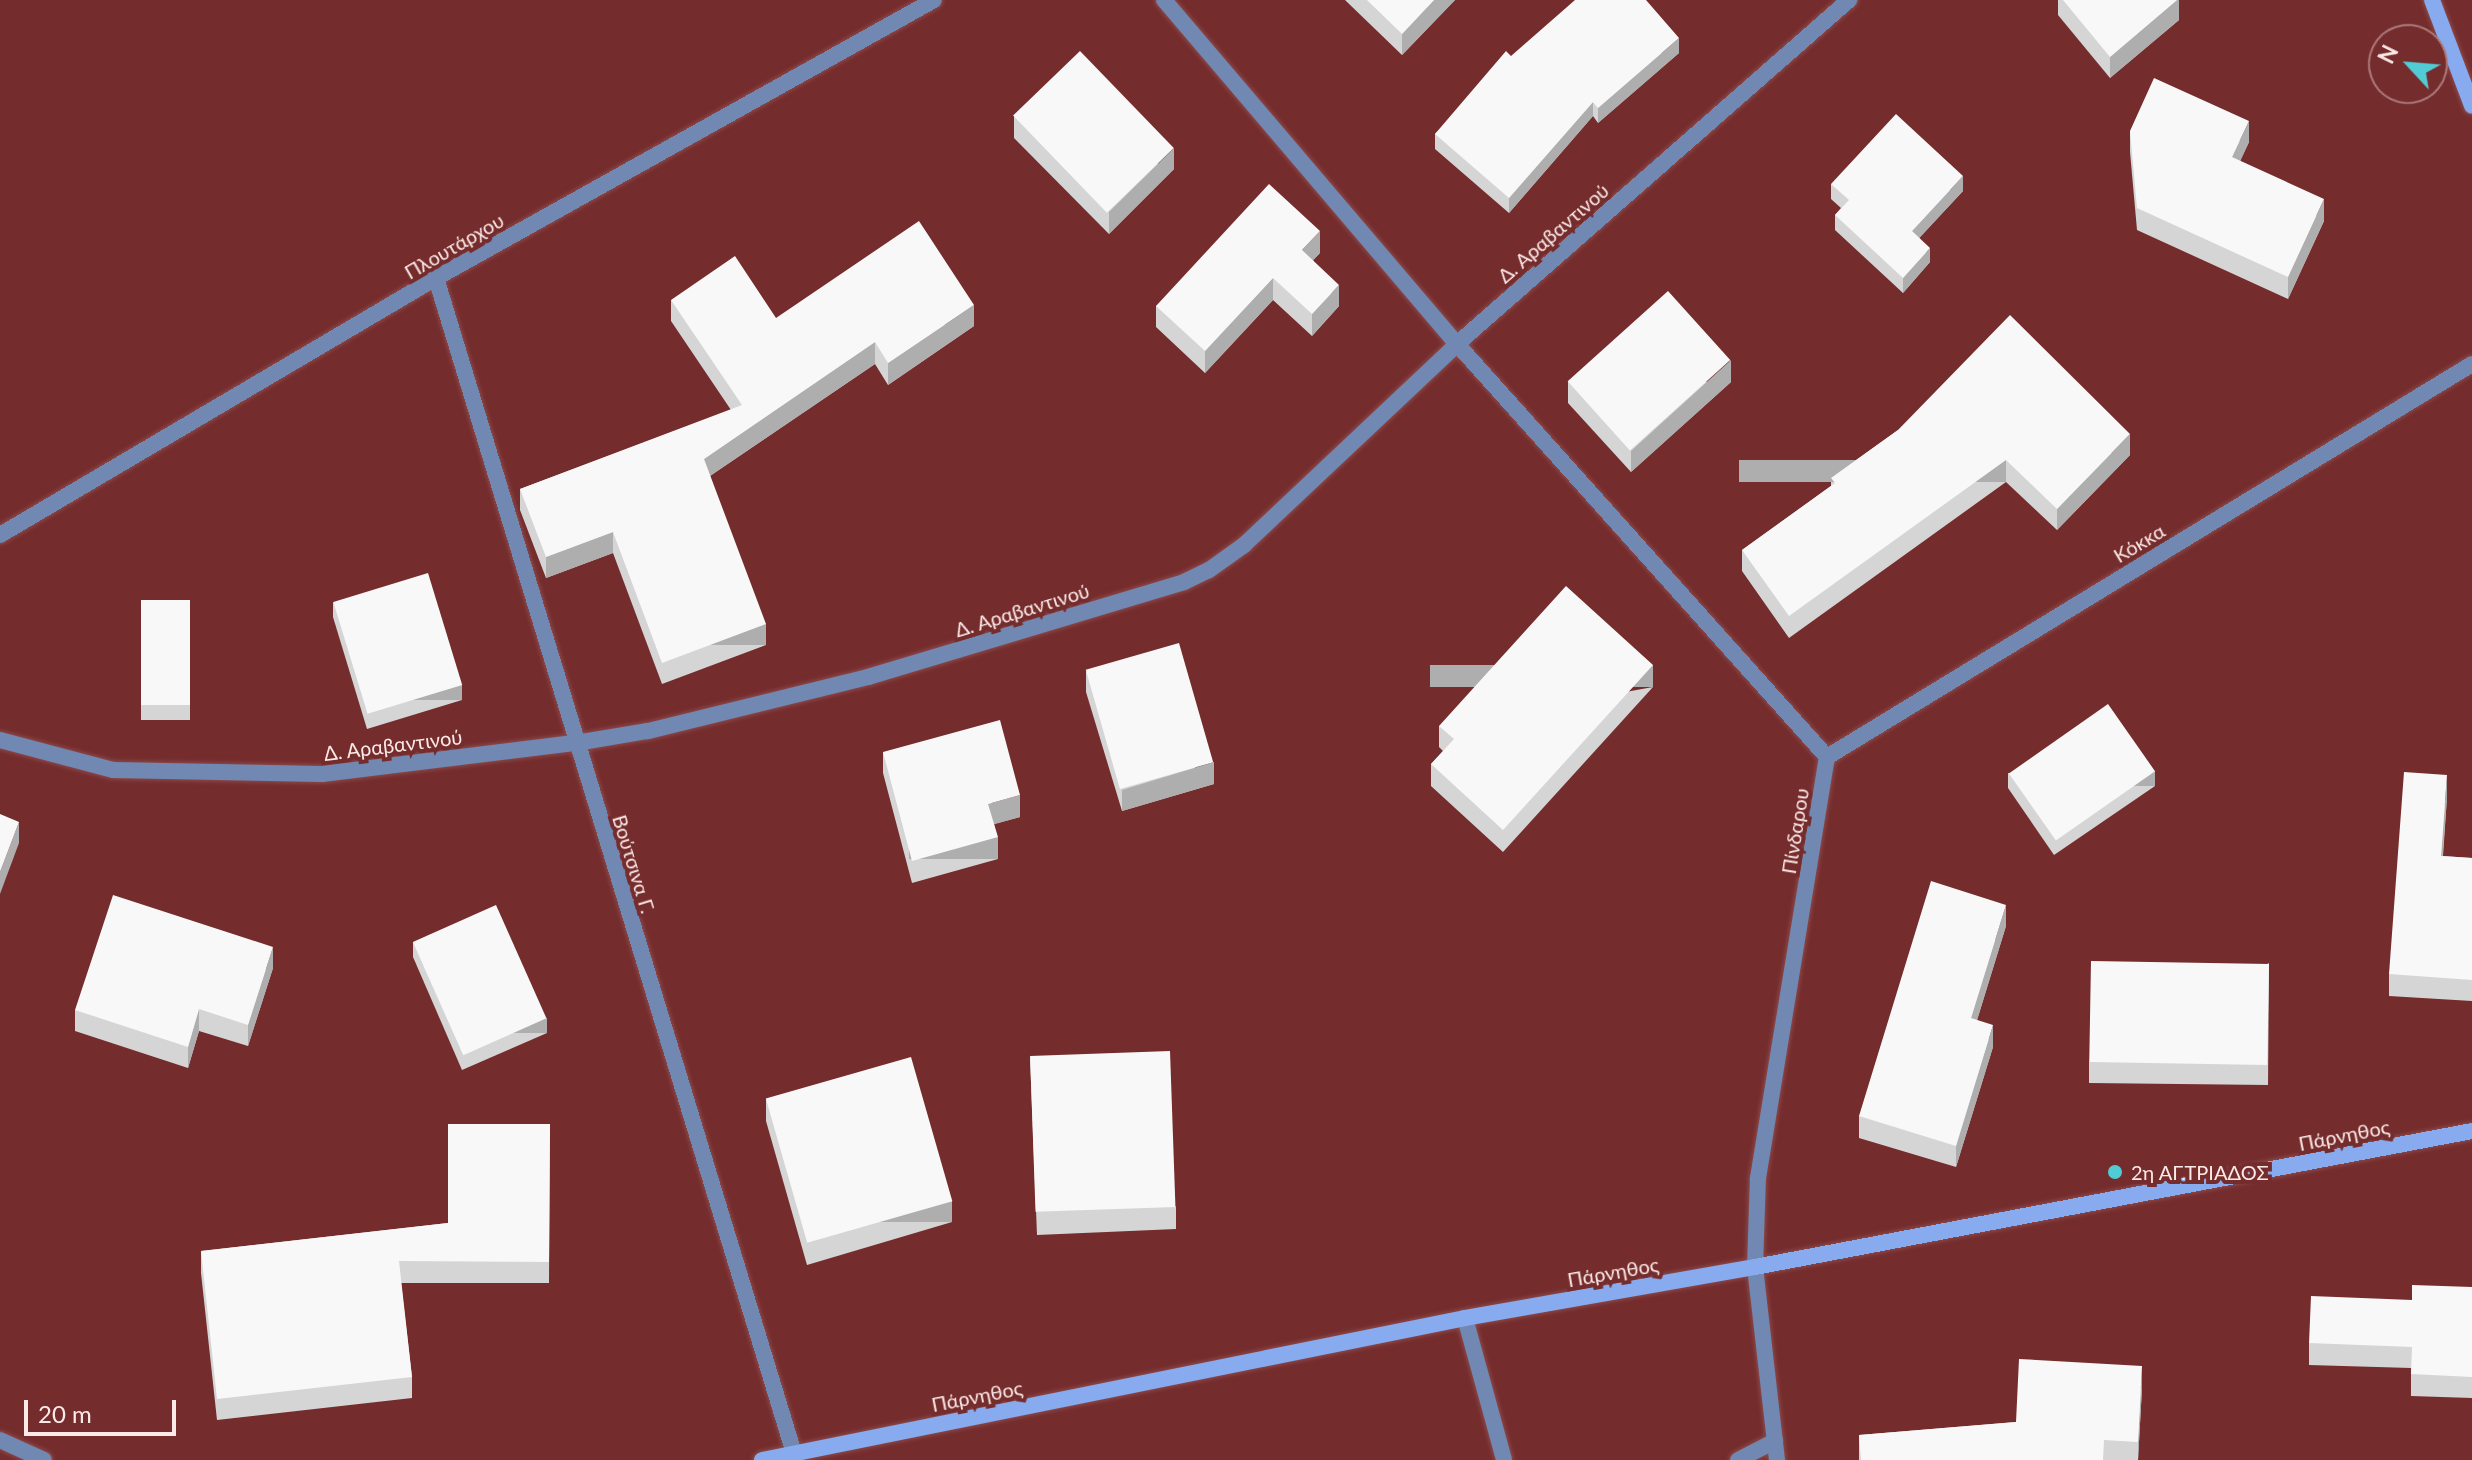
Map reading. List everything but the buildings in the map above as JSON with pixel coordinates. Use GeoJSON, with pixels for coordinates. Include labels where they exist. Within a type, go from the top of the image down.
{"type":"FeatureCollection","features":[{"type":"Feature","properties":{"kind":"street","name":"Πλουτάρχου"},"geometry":{"type":"LineString","coordinates":[[0,535],[436,278],[934,0]]}},
{"type":"Feature","properties":{"kind":"street"},"geometry":{"type":"LineString","coordinates":[[1164,0],[1457,344],[1827,757]]}},
{"type":"Feature","properties":{"kind":"street","name":"Δ. Αραβαντινού"},"geometry":{"type":"LineString","coordinates":[[0,740],[113,770],[322,774],[576,743],[648,731],[868,677],[1184,582],[1209,570],[1292,502],[1457,344],[1849,0]]}},
{"type":"Feature","properties":{"kind":"street"},"geometry":{"type":"LineString","coordinates":[[2432,0],[2472,106]]}},
{"type":"Feature","properties":{"kind":"street","name":"Βούτσινα Γ."},"geometry":{"type":"LineString","coordinates":[[436,278],[795,1457]]}},
{"type":"Feature","properties":{"kind":"street","name":"Κόκκα"},"geometry":{"type":"LineString","coordinates":[[1827,757],[2472,364]]}},
{"type":"Feature","properties":{"kind":"street","name":"Πίνδαρου"},"geometry":{"type":"LineString","coordinates":[[1777,1460],[1755,1267],[1758,1178],[1827,757]]}},
{"type":"Feature","properties":{"kind":"street","name":"Πάρνηθος"},"geometry":{"type":"LineString","coordinates":[[762,1460],[795,1457],[1465,1318],[1755,1267],[2472,1131]]}},
{"type":"Feature","properties":{"kind":"street"},"geometry":{"type":"LineString","coordinates":[[1465,1318],[1504,1460]]}},
{"type":"Feature","properties":{"kind":"street"},"geometry":{"type":"LineString","coordinates":[[0,1440],[44,1460]]}},
{"type":"Feature","properties":{"kind":"street"},"geometry":{"type":"LineString","coordinates":[[1738,1460],[1775,1441]]}},
{"type":"Feature","properties":{"kind":"place","name":"2η ΑΓ.ΤΡΙΑΔΟΣ"},"geometry":{"type":"Point","coordinates":[2115,1172]}}]}
